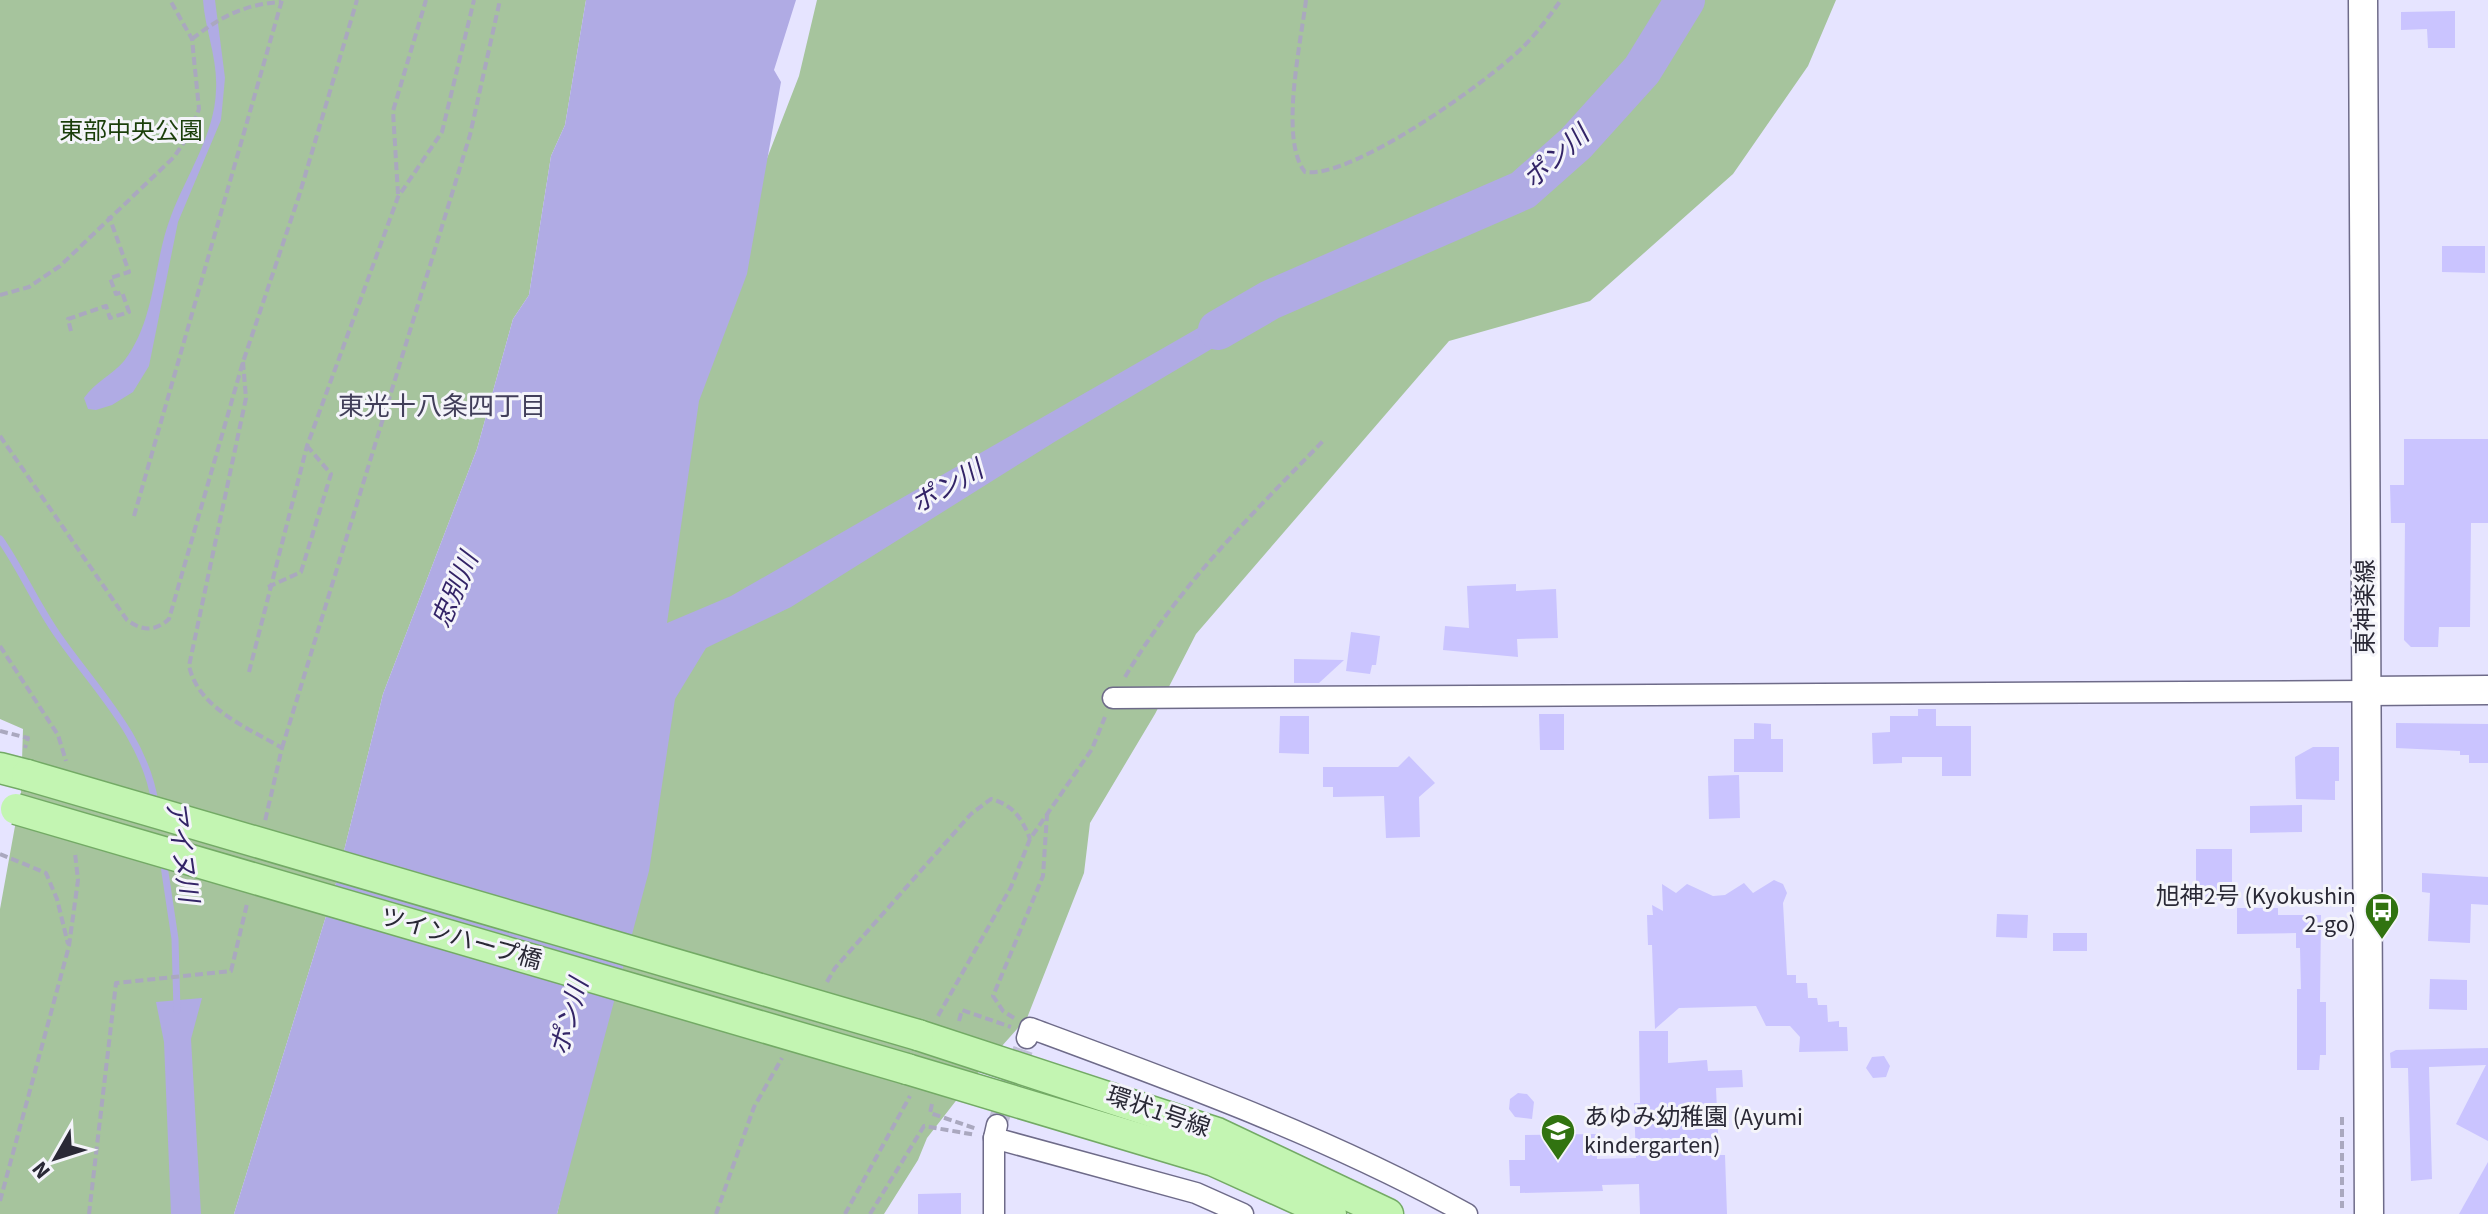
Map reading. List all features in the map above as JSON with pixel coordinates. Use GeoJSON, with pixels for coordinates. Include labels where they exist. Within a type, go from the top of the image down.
{"type":"FeatureCollection","features":[{"type":"Feature","properties":{"kind":"main road","name":"東神楽線"},"geometry":{"type":"LineString","coordinates":[[2363,0],[2369,1214]]}},
{"type":"Feature","properties":{"kind":"main road"},"geometry":{"type":"LineString","coordinates":[[2365,691],[2488,690]]}},
{"type":"Feature","properties":{"kind":"main road","name":"ツインハープ橋"},"geometry":{"type":"LineString","coordinates":[[14,772],[918,1035]]}},
{"type":"Feature","properties":{"kind":"main road","name":"ツインハープ橋"},"geometry":{"type":"LineString","coordinates":[[8,807],[910,1080]]}},
{"type":"Feature","properties":{"kind":"main road","name":"環状1号線"},"geometry":{"type":"LineString","coordinates":[[918,1035],[1217,1133],[1388,1214]]}},
{"type":"Feature","properties":{"kind":"main road","name":"環状1号線"},"geometry":{"type":"LineString","coordinates":[[910,1080],[1214,1161],[1331,1214]]}},
{"type":"Feature","properties":{"kind":"street"},"geometry":{"type":"LineString","coordinates":[[1113,698],[2365,691]]}},
{"type":"Feature","properties":{"kind":"street"},"geometry":{"type":"LineString","coordinates":[[1028,1033],[1207,1093],[1391,1172],[1467,1214]]}},
{"type":"Feature","properties":{"kind":"street"},"geometry":{"type":"LineString","coordinates":[[994,1214],[995,1133],[1196,1193],[1243,1214]]}},
{"type":"Feature","properties":{"kind":"path"},"geometry":{"type":"LineString","coordinates":[[0,295],[29,287],[60,266],[174,157],[189,135],[199,109],[192,39],[170,0]]}},
{"type":"Feature","properties":{"kind":"path"},"geometry":{"type":"LineString","coordinates":[[0,436],[127,620],[149,630],[161,627],[169,619],[243,362],[299,196],[357,0]]}},
{"type":"Feature","properties":{"kind":"path"},"geometry":{"type":"LineString","coordinates":[[398,197],[393,111],[426,0]]}},
{"type":"Feature","properties":{"kind":"path"},"geometry":{"type":"LineString","coordinates":[[249,672],[268,587],[307,446],[398,197],[442,132],[474,0]]}},
{"type":"Feature","properties":{"kind":"path"},"geometry":{"type":"LineString","coordinates":[[265,823],[282,748],[470,135],[500,0]]}},
{"type":"Feature","properties":{"kind":"path"},"geometry":{"type":"LineString","coordinates":[[1306,0],[1292,128],[1295,160],[1305,172],[1319,174],[1389,143],[1487,77],[1521,48],[1561,0]]}},
{"type":"Feature","properties":{"kind":"path"},"geometry":{"type":"LineString","coordinates":[[134,516],[282,1],[254,4],[224,17],[192,39]]}},
{"type":"Feature","properties":{"kind":"path"},"geometry":{"type":"LineString","coordinates":[[71,331],[68,319],[106,306],[110,318],[129,312],[122,292],[116,294],[110,278],[129,272],[109,216]]}},
{"type":"Feature","properties":{"kind":"path"},"geometry":{"type":"LineString","coordinates":[[243,362],[246,398],[189,666],[193,684],[209,703],[282,748]]}},
{"type":"Feature","properties":{"kind":"path"},"geometry":{"type":"LineString","coordinates":[[268,587],[301,572],[331,474],[307,446]]}},
{"type":"Feature","properties":{"kind":"path"},"geometry":{"type":"LineString","coordinates":[[0,731],[28,738]]}},
{"type":"Feature","properties":{"kind":"path"},"geometry":{"type":"LineString","coordinates":[[820,993],[835,968],[971,814],[991,799],[1007,803],[1022,821],[1030,839]]}},
{"type":"Feature","properties":{"kind":"path"},"geometry":{"type":"LineString","coordinates":[[1028,1033],[1003,1011],[993,996],[1043,876],[1047,812]]}},
{"type":"Feature","properties":{"kind":"path"},"geometry":{"type":"LineString","coordinates":[[0,854],[46,873],[57,899],[69,946],[0,1201]]}},
{"type":"Feature","properties":{"kind":"path"},"geometry":{"type":"LineString","coordinates":[[89,1214],[116,983],[231,971],[248,897]]}},
{"type":"Feature","properties":{"kind":"path"},"geometry":{"type":"LineString","coordinates":[[958,1024],[962,1010],[1028,1033]]}},
{"type":"Feature","properties":{"kind":"path"},"geometry":{"type":"LineString","coordinates":[[716,1214],[754,1107],[783,1056]]}},
{"type":"Feature","properties":{"kind":"path"},"geometry":{"type":"LineString","coordinates":[[845,1214],[910,1080]]}},
{"type":"Feature","properties":{"kind":"path"},"geometry":{"type":"LineString","coordinates":[[930,1113],[995,1133]]}},
{"type":"Feature","properties":{"kind":"path"},"geometry":{"type":"LineString","coordinates":[[870,1214],[924,1126],[995,1133]]}},
{"type":"Feature","properties":{"kind":"green space","name":"東部中央公園"},"geometry":{"type":"Polygon","coordinates":[[[0,0],[586,0],[565,125],[551,156],[529,295],[513,319],[477,449],[383,694],[335,887],[234,1214],[0,1214],[0,909],[21,793],[23,729],[0,719],[0,0]]]}},
{"type":"Feature","properties":{"kind":"green space"},"geometry":{"type":"Polygon","coordinates":[[[817,0],[1836,0],[1808,66],[1733,174],[1590,301],[1449,341],[1196,634],[1155,714],[1090,823],[1084,873],[1027,1018],[976,1075],[927,1138],[918,1160],[884,1214],[557,1214],[573,1145],[651,457],[799,76],[817,0]]]}},
{"type":"Feature","properties":{"kind":"water"},"geometry":{"type":"Polygon","coordinates":[[[203,0],[215,0],[225,78],[221,120],[178,222],[149,366],[133,392],[112,405],[88,409],[84,398],[124,361],[142,328],[171,216],[211,123],[216,78],[203,0]]]}},
{"type":"Feature","properties":{"kind":"water","name":"忠別川"},"geometry":{"type":"Polygon","coordinates":[[[586,0],[796,0],[774,70],[781,82],[747,274],[699,401],[667,623],[731,596],[1261,292],[1269,315],[1056,441],[791,607],[706,648],[675,699],[649,871],[557,1214],[234,1214],[335,887],[383,694],[477,449],[513,319],[529,295],[551,156],[565,125],[586,0]]]}},
{"type":"Feature","properties":{"kind":"water"},"geometry":{"type":"Polygon","coordinates":[[[202,998],[191,1039],[201,1214],[171,1214],[164,1042],[156,1002],[202,998]]]}},
{"type":"Feature","properties":{"kind":"building"},"geometry":{"type":"Polygon","coordinates":[[[2455,11],[2455,48],[2428,48],[2427,29],[2401,30],[2401,12],[2455,11]]]}},
{"type":"Feature","properties":{"kind":"building"},"geometry":{"type":"Polygon","coordinates":[[[2442,246],[2485,246],[2485,273],[2442,272],[2442,246]]]}},
{"type":"Feature","properties":{"kind":"building"},"geometry":{"type":"Polygon","coordinates":[[[2404,439],[2488,439],[2488,523],[2471,523],[2470,627],[2439,627],[2438,647],[2411,647],[2404,640],[2405,523],[2391,523],[2390,485],[2404,485],[2404,439]]]}},
{"type":"Feature","properties":{"kind":"building"},"geometry":{"type":"Polygon","coordinates":[[[1516,584],[1516,591],[1556,589],[1558,638],[1517,639],[1518,657],[1443,650],[1445,626],[1469,628],[1467,586],[1516,584]]]}},
{"type":"Feature","properties":{"kind":"building"},"geometry":{"type":"Polygon","coordinates":[[[1351,632],[1380,636],[1376,665],[1372,665],[1370,674],[1346,671],[1351,632]]]}},
{"type":"Feature","properties":{"kind":"building"},"geometry":{"type":"Polygon","coordinates":[[[1294,659],[1344,660],[1319,683],[1294,683],[1294,659]]]}},
{"type":"Feature","properties":{"kind":"building"},"geometry":{"type":"Polygon","coordinates":[[[1918,709],[1936,709],[1936,726],[1971,726],[1971,776],[1942,776],[1942,757],[1902,757],[1902,763],[1873,764],[1872,733],[1890,732],[1890,716],[1918,716],[1918,709]]]}},
{"type":"Feature","properties":{"kind":"building"},"geometry":{"type":"Polygon","coordinates":[[[1539,714],[1564,714],[1564,750],[1540,750],[1539,714]]]}},
{"type":"Feature","properties":{"kind":"building"},"geometry":{"type":"Polygon","coordinates":[[[1280,716],[1309,716],[1309,754],[1279,753],[1280,716]]]}},
{"type":"Feature","properties":{"kind":"building"},"geometry":{"type":"Polygon","coordinates":[[[1754,723],[1771,724],[1771,739],[1783,739],[1783,772],[1734,772],[1734,739],[1754,739],[1754,723]]]}},
{"type":"Feature","properties":{"kind":"building"},"geometry":{"type":"Polygon","coordinates":[[[2396,723],[2488,724],[2488,763],[2469,763],[2469,755],[2460,755],[2460,751],[2396,748],[2396,723]]]}},
{"type":"Feature","properties":{"kind":"building"},"geometry":{"type":"Polygon","coordinates":[[[2313,747],[2339,747],[2339,781],[2335,781],[2335,800],[2296,799],[2295,757],[2313,747]]]}},
{"type":"Feature","properties":{"kind":"building"},"geometry":{"type":"Polygon","coordinates":[[[1409,756],[1435,783],[1419,797],[1420,837],[1386,838],[1384,796],[1333,797],[1333,787],[1323,787],[1323,767],[1398,767],[1409,756]]]}},
{"type":"Feature","properties":{"kind":"building"},"geometry":{"type":"Polygon","coordinates":[[[1739,775],[1740,818],[1709,819],[1708,776],[1739,775]]]}},
{"type":"Feature","properties":{"kind":"building"},"geometry":{"type":"Polygon","coordinates":[[[2302,805],[2302,832],[2250,833],[2250,806],[2302,805]]]}},
{"type":"Feature","properties":{"kind":"building"},"geometry":{"type":"Polygon","coordinates":[[[2196,849],[2232,849],[2232,903],[2196,902],[2196,849]]]}},
{"type":"Feature","properties":{"kind":"building"},"geometry":{"type":"Polygon","coordinates":[[[2422,873],[2488,877],[2488,905],[2471,904],[2470,943],[2428,941],[2430,893],[2422,892],[2422,873]]]}},
{"type":"Feature","properties":{"kind":"building"},"geometry":{"type":"Polygon","coordinates":[[[1774,880],[1783,884],[1787,893],[1783,903],[1787,975],[1796,975],[1796,983],[1807,983],[1808,998],[1817,998],[1818,1005],[1827,1005],[1828,1022],[1839,1021],[1839,1027],[1847,1027],[1848,1051],[1799,1052],[1800,1037],[1790,1026],[1766,1026],[1756,1006],[1679,1008],[1655,1029],[1652,945],[1648,945],[1647,915],[1653,915],[1652,905],[1663,911],[1662,884],[1676,893],[1687,884],[1713,896],[1725,895],[1744,883],[1753,893],[1774,880]]]}},
{"type":"Feature","properties":{"kind":"building"},"geometry":{"type":"Polygon","coordinates":[[[2237,908],[2278,908],[2278,915],[2321,915],[2320,1002],[2326,1002],[2326,1055],[2320,1055],[2319,1070],[2297,1070],[2297,989],[2301,989],[2300,948],[2296,948],[2296,933],[2237,934],[2237,908]]]}},
{"type":"Feature","properties":{"kind":"building"},"geometry":{"type":"Polygon","coordinates":[[[1997,914],[2028,915],[2027,938],[1996,937],[1997,914]]]}},
{"type":"Feature","properties":{"kind":"building"},"geometry":{"type":"Polygon","coordinates":[[[2053,933],[2087,933],[2087,951],[2053,951],[2053,933]]]}},
{"type":"Feature","properties":{"kind":"building"},"geometry":{"type":"Polygon","coordinates":[[[2430,979],[2467,980],[2467,1010],[2429,1009],[2430,979]]]}},
{"type":"Feature","properties":{"kind":"building"},"geometry":{"type":"Polygon","coordinates":[[[1639,1031],[1668,1031],[1668,1063],[1707,1060],[1708,1071],[1742,1070],[1743,1087],[1716,1088],[1719,1155],[1725,1155],[1727,1214],[1640,1214],[1639,1184],[1602,1185],[1603,1191],[1520,1193],[1520,1186],[1510,1186],[1509,1160],[1525,1160],[1525,1135],[1596,1134],[1597,1159],[1636,1158],[1634,1103],[1640,1103],[1639,1031]]]}},
{"type":"Feature","properties":{"kind":"building"},"geometry":{"type":"Polygon","coordinates":[[[2488,1048],[2488,1141],[2456,1124],[2486,1065],[2429,1067],[2432,1179],[2411,1181],[2408,1068],[2391,1068],[2390,1053],[2396,1050],[2488,1048]]]}},
{"type":"Feature","properties":{"kind":"building"},"geometry":{"type":"Polygon","coordinates":[[[1884,1056],[1890,1066],[1886,1077],[1873,1078],[1866,1068],[1872,1057],[1884,1056]]]}},
{"type":"Feature","properties":{"kind":"building"},"geometry":{"type":"Polygon","coordinates":[[[1518,1093],[1527,1094],[1534,1102],[1532,1119],[1515,1117],[1509,1109],[1510,1099],[1518,1093]]]}},
{"type":"Feature","properties":{"kind":"building"},"geometry":{"type":"Polygon","coordinates":[[[2488,1162],[2488,1214],[2459,1214],[2488,1162]]]}},
{"type":"Feature","properties":{"kind":"building"},"geometry":{"type":"Polygon","coordinates":[[[961,1193],[961,1214],[918,1214],[918,1194],[961,1193]]]}},
{"type":"Feature","properties":{"kind":"waterway","name":"ポン川"},"geometry":{"type":"LineString","coordinates":[[1218,330],[1270,300],[1523,190],[1576,143],[1642,70],[1685,0]]}},
{"type":"Feature","properties":{"kind":"waterway","name":"アイヌ川"},"geometry":{"type":"LineString","coordinates":[[0,539],[49,623],[129,734],[141,756],[155,803]]}},
{"type":"Feature","properties":{"kind":"waterway","name":"アイヌ川"},"geometry":{"type":"LineString","coordinates":[[163,859],[175,939],[177,1010]]}},
{"type":"Feature","properties":{"kind":"tunnel"},"geometry":{"type":"LineString","coordinates":[[997,1125],[1027,1038]]}},
{"type":"Feature","properties":{"kind":"place","name":"旭神2号 (Kyokushin 2-go)"},"geometry":{"type":"Point","coordinates":[2382,941]}},
{"type":"Feature","properties":{"kind":"place","name":"あゆみ幼稚園 (Ayumi kindergarten)"},"geometry":{"type":"Point","coordinates":[1558,1162]}},
{"type":"Feature","properties":{"kind":"district","name":"東光十八条四丁目"},"geometry":{"type":"Point","coordinates":[442,406]}}]}
